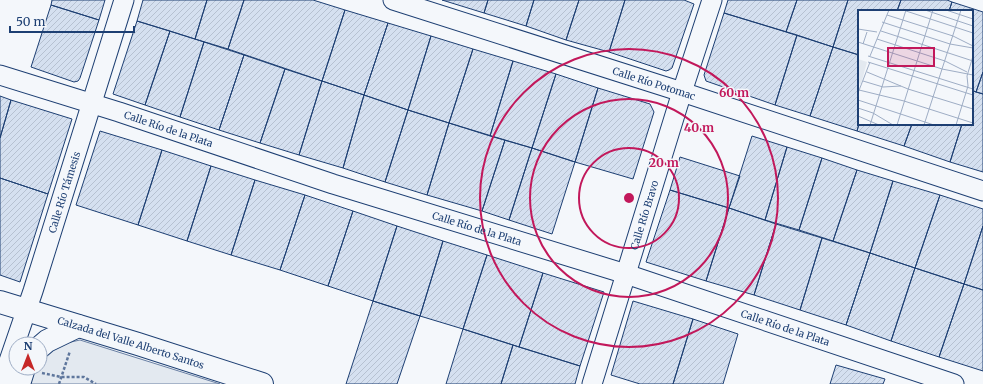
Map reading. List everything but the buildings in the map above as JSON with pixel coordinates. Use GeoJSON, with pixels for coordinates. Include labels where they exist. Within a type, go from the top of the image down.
{"type":"FeatureCollection","features":[{"type":"Feature","properties":{"kind":"main road","name":"Calzada del Valle Alberto Santos"},"geometry":{"type":"LineString","coordinates":[[0,302],[262,384]]}},
{"type":"Feature","properties":{"kind":"main road"},"geometry":{"type":"LineString","coordinates":[[48,341],[78,326]]}},
{"type":"Feature","properties":{"kind":"street","name":"Calle Río Támesis"},"geometry":{"type":"LineString","coordinates":[[16,379],[26,311],[124,0]]}},
{"type":"Feature","properties":{"kind":"street","name":"Calle Río Potomac"},"geometry":{"type":"LineString","coordinates":[[393,0],[682,92],[983,191]]}},
{"type":"Feature","properties":{"kind":"street","name":"Calle Río Bravo"},"geometry":{"type":"LineString","coordinates":[[592,384],[712,0]]}},
{"type":"Feature","properties":{"kind":"street","name":"Calle Río de la Plata"},"geometry":{"type":"LineString","coordinates":[[0,75],[92,103],[333,184],[626,274],[954,384]]}},
{"type":"Feature","properties":{"kind":"path"},"geometry":{"type":"LineString","coordinates":[[59,384],[78,326]]}},
{"type":"Feature","properties":{"kind":"path"},"geometry":{"type":"LineString","coordinates":[[16,379],[44,373],[61,377],[84,377],[96,384]]}},
{"type":"Feature","properties":{"kind":"shaded area"},"geometry":{"type":"Polygon","coordinates":[[[80,340],[220,384],[27,384],[30,376],[48,376],[48,351],[53,346],[80,340]]]}}]}
